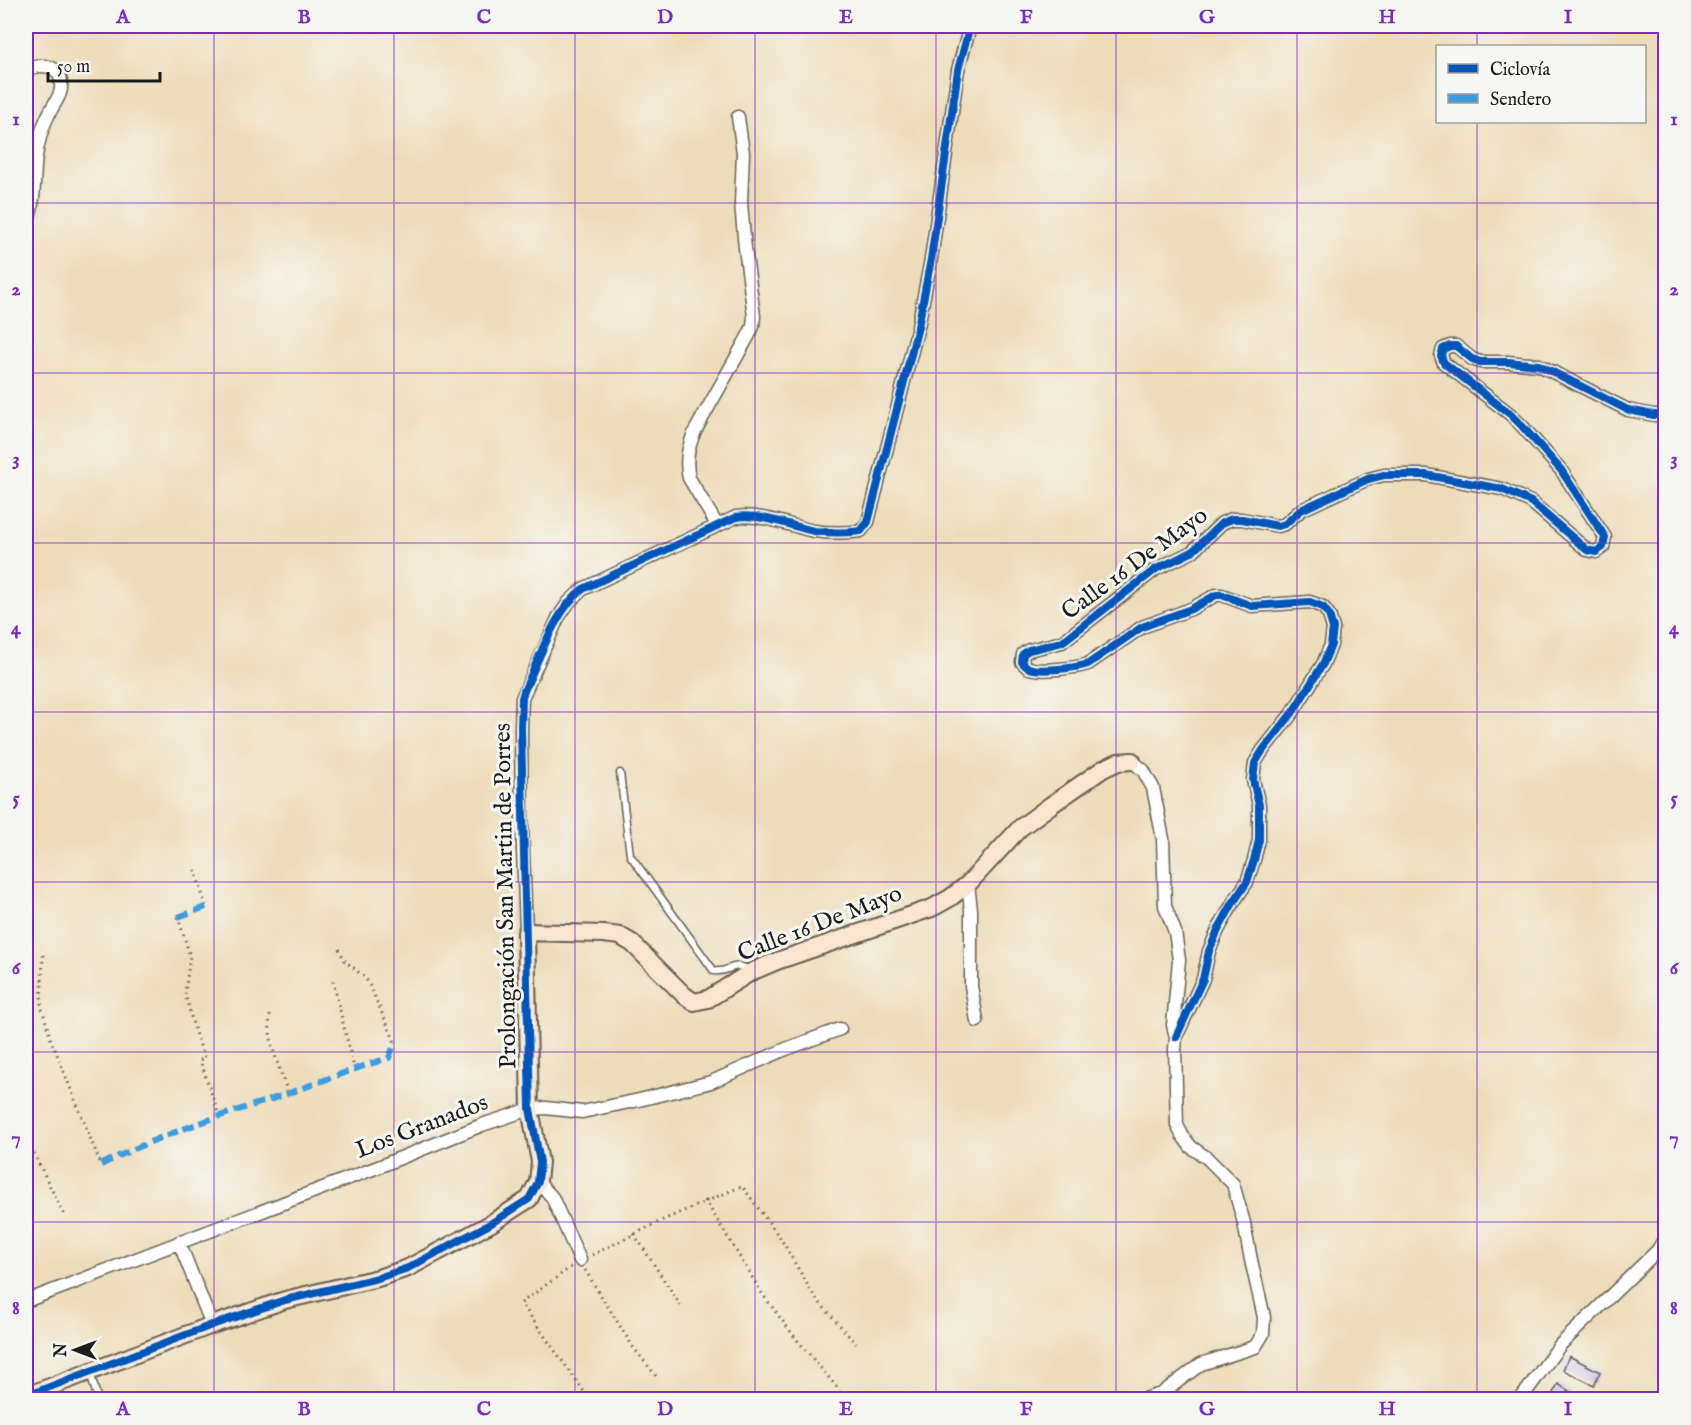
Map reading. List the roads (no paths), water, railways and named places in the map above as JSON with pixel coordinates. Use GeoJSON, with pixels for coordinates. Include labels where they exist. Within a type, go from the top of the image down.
{"type":"FeatureCollection","features":[{"type":"Feature","properties":{"kind":"street","name":"Prolongación San Martin de Porres"},"geometry":{"type":"LineString","coordinates":[[538,1182],[540,1162],[530,1109],[522,822],[522,698],[558,618],[569,602],[583,590],[717,525],[744,516],[818,531],[861,531],[868,522],[918,327],[931,259],[958,70],[970,26]]}},
{"type":"Feature","properties":{"kind":"street"},"geometry":{"type":"LineString","coordinates":[[26,72],[31,67],[44,65],[56,70],[62,79],[61,93],[47,117],[36,156],[34,189],[26,225]]}},
{"type":"Feature","properties":{"kind":"street"},"geometry":{"type":"LineString","coordinates":[[717,525],[689,478],[687,454],[695,431],[753,326],[752,296],[741,203],[742,153],[738,117]]}},
{"type":"Feature","properties":{"kind":"street","name":"Calle 16 De Mayo"},"geometry":{"type":"LineString","coordinates":[[1176,1036],[1203,979],[1209,951],[1214,940],[1233,903],[1248,882],[1259,840],[1259,805],[1253,780],[1255,763],[1293,712],[1323,664],[1331,645],[1333,628],[1329,615],[1323,607],[1310,602],[1252,606],[1216,595],[1191,609],[1142,627],[1088,664],[1079,667],[1038,670],[1027,668],[1022,662],[1023,654],[1029,650],[1062,642],[1156,569],[1192,552],[1222,523],[1232,519],[1242,519],[1278,526],[1285,524],[1301,510],[1368,479],[1384,475],[1426,475],[1502,489],[1531,502],[1587,550],[1596,552],[1603,548],[1605,537],[1562,470],[1510,414],[1444,363],[1441,356],[1443,349],[1450,346],[1456,346],[1472,359],[1480,362],[1539,365],[1628,410],[1647,414],[1665,414]]}},
{"type":"Feature","properties":{"kind":"street"},"geometry":{"type":"LineString","coordinates":[[1132,761],[1143,770],[1153,788],[1163,839],[1165,906],[1175,932],[1179,960],[1173,1025],[1176,1036],[1177,1125],[1191,1147],[1207,1158],[1233,1184],[1245,1223],[1264,1317],[1263,1334],[1255,1347],[1201,1364],[1161,1394],[1142,1400]]}},
{"type":"Feature","properties":{"kind":"street","name":"Calle 16 De Mayo"},"geometry":{"type":"LineString","coordinates":[[526,932],[620,936],[632,943],[684,995],[694,1002],[708,999],[751,972],[777,961],[932,908],[950,898],[968,884],[1020,828],[1051,804],[1103,769],[1118,762],[1132,761]]}},
{"type":"Feature","properties":{"kind":"street"},"geometry":{"type":"LineString","coordinates":[[968,884],[971,910],[971,986],[977,1021]]}},
{"type":"Feature","properties":{"kind":"street","name":"Los Granados"},"geometry":{"type":"LineString","coordinates":[[26,1301],[482,1125],[530,1109],[546,1108],[582,1112],[711,1082],[786,1049],[840,1029]]}},
{"type":"Feature","properties":{"kind":"street"},"geometry":{"type":"LineString","coordinates":[[26,1396],[212,1325],[285,1300],[378,1278],[408,1268],[490,1224],[529,1199],[538,1182],[552,1197],[580,1260]]}},
{"type":"Feature","properties":{"kind":"street"},"geometry":{"type":"LineString","coordinates":[[1520,1400],[1560,1345],[1658,1250],[1665,1236]]}},
{"type":"Feature","properties":{"kind":"street"},"geometry":{"type":"LineString","coordinates":[[179,1242],[212,1325]]}},
{"type":"Feature","properties":{"kind":"lane"},"geometry":{"type":"LineString","coordinates":[[620,773],[630,855],[714,971],[721,972],[735,965],[744,966],[751,972]]}},
{"type":"Feature","properties":{"kind":"lane"},"geometry":{"type":"LineString","coordinates":[[90,1372],[98,1400]]}}]}
